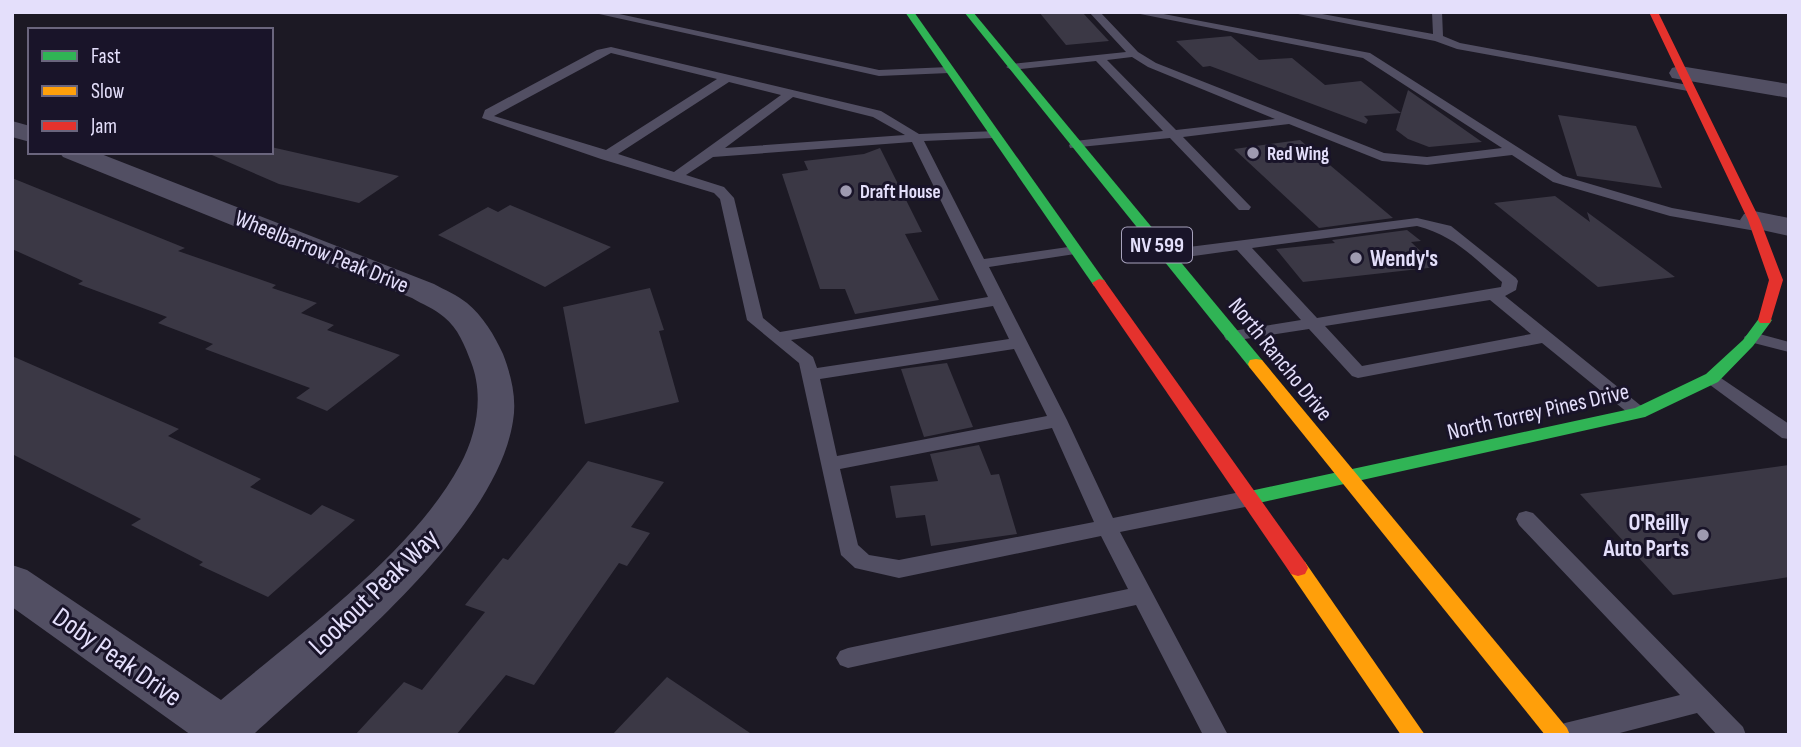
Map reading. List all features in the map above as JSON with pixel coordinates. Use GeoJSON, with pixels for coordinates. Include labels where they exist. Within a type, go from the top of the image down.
{"type":"FeatureCollection","features":[{"type":"Feature","properties":{"kind":"main road","name":"NV 599"},"geometry":{"type":"LineString","coordinates":[[909,12],[1414,735]]}},
{"type":"Feature","properties":{"kind":"main road","name":"North Rancho Drive"},"geometry":{"type":"LineString","coordinates":[[968,12],[1559,735]]}},
{"type":"Feature","properties":{"kind":"main road","name":"North Torrey Pines Drive"},"geometry":{"type":"LineString","coordinates":[[1250,498],[1639,413],[1712,378],[1752,337],[1768,316],[1776,280],[1755,224],[1653,12]]}},
{"type":"Feature","properties":{"kind":"street"},"geometry":{"type":"LineString","coordinates":[[1684,80],[1789,91]]}},
{"type":"Feature","properties":{"kind":"street","name":"Wheelbarrow Peak Drive"},"geometry":{"type":"LineString","coordinates":[[77,154],[424,291],[456,310],[480,340],[495,377],[495,421]]}},
{"type":"Feature","properties":{"kind":"street"},"geometry":{"type":"LineString","coordinates":[[1755,224],[1789,227]]}},
{"type":"Feature","properties":{"kind":"street","name":"Lookout Peak Way"},"geometry":{"type":"LineString","coordinates":[[220,732],[388,584],[443,523],[479,468],[495,421]]}},
{"type":"Feature","properties":{"kind":"street","name":"Doby Peak Drive"},"geometry":{"type":"LineString","coordinates":[[12,583],[220,732]]}},
{"type":"Feature","properties":{"kind":"lane"},"geometry":{"type":"LineString","coordinates":[[595,12],[879,73],[949,70]]}},
{"type":"Feature","properties":{"kind":"lane"},"geometry":{"type":"LineString","coordinates":[[1094,12],[1134,54],[1152,65],[1382,158],[1427,161],[1514,150]]}},
{"type":"Feature","properties":{"kind":"lane"},"geometry":{"type":"LineString","coordinates":[[1135,12],[1366,55],[1558,179],[1670,212],[1755,224]]}},
{"type":"Feature","properties":{"kind":"lane"},"geometry":{"type":"LineString","coordinates":[[1293,12],[1438,38],[1457,46],[1684,80]]}},
{"type":"Feature","properties":{"kind":"lane"},"geometry":{"type":"LineString","coordinates":[[1437,12],[1438,38]]}},
{"type":"Feature","properties":{"kind":"lane"},"geometry":{"type":"LineString","coordinates":[[1216,735],[1107,528],[1058,420],[916,138],[908,131],[877,114],[611,50],[601,52],[489,113],[488,118],[719,190],[727,198],[754,320],[807,361],[848,549],[863,562],[899,569],[1107,528],[1250,498]]}},
{"type":"Feature","properties":{"kind":"lane"},"geometry":{"type":"LineString","coordinates":[[1012,67],[1134,54]]}},
{"type":"Feature","properties":{"kind":"lane"},"geometry":{"type":"LineString","coordinates":[[1098,57],[1244,207]]}},
{"type":"Feature","properties":{"kind":"lane"},"geometry":{"type":"LineString","coordinates":[[606,156],[727,77]]}},
{"type":"Feature","properties":{"kind":"lane"},"geometry":{"type":"LineString","coordinates":[[675,177],[791,93]]}},
{"type":"Feature","properties":{"kind":"lane"},"geometry":{"type":"LineString","coordinates":[[1075,145],[1289,120]]}},
{"type":"Feature","properties":{"kind":"lane"},"geometry":{"type":"LineString","coordinates":[[710,153],[993,134]]}},
{"type":"Feature","properties":{"kind":"lane"},"geometry":{"type":"LineString","coordinates":[[1165,255],[1417,222],[1446,229],[1468,244],[1510,281],[1508,290],[1493,295],[1232,336]]}},
{"type":"Feature","properties":{"kind":"lane"},"geometry":{"type":"LineString","coordinates":[[1240,244],[1358,372],[1545,337]]}},
{"type":"Feature","properties":{"kind":"lane"},"geometry":{"type":"LineString","coordinates":[[978,264],[1075,250]]}},
{"type":"Feature","properties":{"kind":"lane"},"geometry":{"type":"LineString","coordinates":[[1493,295],[1639,413]]}},
{"type":"Feature","properties":{"kind":"lane"},"geometry":{"type":"LineString","coordinates":[[779,337],[996,301]]}},
{"type":"Feature","properties":{"kind":"lane"},"geometry":{"type":"LineString","coordinates":[[1752,337],[1789,347]]}},
{"type":"Feature","properties":{"kind":"lane"},"geometry":{"type":"LineString","coordinates":[[810,375],[1018,343]]}},
{"type":"Feature","properties":{"kind":"lane"},"geometry":{"type":"LineString","coordinates":[[1712,378],[1789,433]]}},
{"type":"Feature","properties":{"kind":"lane"},"geometry":{"type":"LineString","coordinates":[[830,464],[1058,420]]}},
{"type":"Feature","properties":{"kind":"lane"},"geometry":{"type":"LineString","coordinates":[[1526,519],[1734,735]]}},
{"type":"Feature","properties":{"kind":"lane"},"geometry":{"type":"LineString","coordinates":[[848,658],[1142,595]]}},
{"type":"Feature","properties":{"kind":"lane"},"geometry":{"type":"LineString","coordinates":[[1565,735],[1701,701]]}},
{"type":"Feature","properties":{"kind":"building"},"geometry":{"type":"Polygon","coordinates":[[[1039,12],[1082,12],[1109,41],[1066,45],[1039,12]]]}},
{"type":"Feature","properties":{"kind":"building"},"geometry":{"type":"Polygon","coordinates":[[[1231,36],[1259,60],[1292,58],[1325,85],[1361,81],[1401,113],[1364,116],[1368,120],[1366,124],[1210,66],[1203,67],[1176,41],[1231,36]]]}},
{"type":"Feature","properties":{"kind":"building"},"geometry":{"type":"Polygon","coordinates":[[[1408,90],[1482,142],[1429,147],[1408,139],[1396,130],[1408,90]]]}},
{"type":"Feature","properties":{"kind":"building"},"geometry":{"type":"Polygon","coordinates":[[[1558,115],[1636,126],[1662,188],[1577,176],[1558,115]]]}},
{"type":"Feature","properties":{"kind":"building"},"geometry":{"type":"Polygon","coordinates":[[[1300,140],[1393,218],[1319,228],[1234,149],[1300,140]]]}},
{"type":"Feature","properties":{"kind":"building"},"geometry":{"type":"Polygon","coordinates":[[[273,147],[399,176],[359,203],[279,184],[210,154],[273,154],[273,147]]]}},
{"type":"Feature","properties":{"kind":"building"},"geometry":{"type":"Polygon","coordinates":[[[880,148],[922,232],[905,234],[939,300],[855,314],[845,289],[820,289],[782,174],[808,170],[804,161],[864,154],[880,148]]]}},
{"type":"Feature","properties":{"kind":"building"},"geometry":{"type":"Polygon","coordinates":[[[12,178],[185,248],[178,251],[276,285],[272,288],[317,303],[301,313],[334,325],[327,330],[400,355],[327,411],[296,398],[310,388],[205,349],[213,344],[158,323],[167,317],[78,284],[83,281],[12,249],[12,178]]]}},
{"type":"Feature","properties":{"kind":"building"},"geometry":{"type":"Polygon","coordinates":[[[1555,196],[1590,222],[1587,212],[1675,277],[1598,287],[1494,203],[1555,196]]]}},
{"type":"Feature","properties":{"kind":"building"},"geometry":{"type":"Polygon","coordinates":[[[510,205],[611,247],[545,287],[438,235],[488,207],[498,212],[510,205]]]}},
{"type":"Feature","properties":{"kind":"building","name":"Wendy's"},"geometry":{"type":"Polygon","coordinates":[[[1407,230],[1421,241],[1411,242],[1437,267],[1303,282],[1276,249],[1335,243],[1332,240],[1407,230]]]}},
{"type":"Feature","properties":{"kind":"building"},"geometry":{"type":"Polygon","coordinates":[[[650,288],[664,330],[659,331],[679,402],[585,424],[563,307],[650,288]]]}},
{"type":"Feature","properties":{"kind":"building"},"geometry":{"type":"Polygon","coordinates":[[[12,356],[179,429],[168,436],[261,479],[250,487],[311,515],[322,505],[355,520],[268,597],[199,565],[203,562],[131,525],[141,519],[12,454],[12,356]]]}},
{"type":"Feature","properties":{"kind":"building"},"geometry":{"type":"Polygon","coordinates":[[[947,363],[973,427],[924,437],[901,369],[947,363]]]}},
{"type":"Feature","properties":{"kind":"building"},"geometry":{"type":"Polygon","coordinates":[[[979,445],[991,475],[999,474],[1017,534],[931,546],[925,515],[896,518],[890,486],[938,481],[930,454],[979,445]]]}},
{"type":"Feature","properties":{"kind":"building"},"geometry":{"type":"Polygon","coordinates":[[[588,461],[664,482],[631,527],[650,533],[627,566],[619,563],[534,685],[506,675],[456,735],[355,735],[404,682],[422,690],[485,612],[465,605],[503,558],[508,560],[588,461]]]}},
{"type":"Feature","properties":{"kind":"building","name":"O'Reilly Auto Parts"},"geometry":{"type":"Polygon","coordinates":[[[1789,465],[1789,577],[1673,595],[1580,494],[1789,465]]]}},
{"type":"Feature","properties":{"kind":"building"},"geometry":{"type":"Polygon","coordinates":[[[667,677],[753,735],[612,735],[667,677]]]}},
{"type":"Feature","properties":{"kind":"traffic: fast"},"geometry":{"type":"LineString","coordinates":[[909,12],[1099,283]]}},
{"type":"Feature","properties":{"kind":"traffic: fast"},"geometry":{"type":"LineString","coordinates":[[968,12],[1256,364]]}},
{"type":"Feature","properties":{"kind":"traffic: fast"},"geometry":{"type":"LineString","coordinates":[[1250,498],[1639,413],[1712,378],[1748,343],[1765,320]]}},
{"type":"Feature","properties":{"kind":"traffic: slow"},"geometry":{"type":"LineString","coordinates":[[1256,364],[1559,735]]}},
{"type":"Feature","properties":{"kind":"traffic: slow"},"geometry":{"type":"LineString","coordinates":[[1298,568],[1414,735]]}},
{"type":"Feature","properties":{"kind":"traffic: jam"},"geometry":{"type":"LineString","coordinates":[[1653,12],[1754,220],[1776,280],[1765,320]]}},
{"type":"Feature","properties":{"kind":"traffic: jam"},"geometry":{"type":"LineString","coordinates":[[1099,283],[1298,568]]}},
{"type":"Feature","properties":{"kind":"place","name":"Red Wing"},"geometry":{"type":"Point","coordinates":[1253,153]}},
{"type":"Feature","properties":{"kind":"place","name":"Draft House"},"geometry":{"type":"Point","coordinates":[846,191]}},
{"type":"Feature","properties":{"kind":"place","name":"Wendy's"},"geometry":{"type":"Point","coordinates":[1356,258]}},
{"type":"Feature","properties":{"kind":"place","name":"O'Reilly Auto Parts"},"geometry":{"type":"Point","coordinates":[1703,535]}}]}
